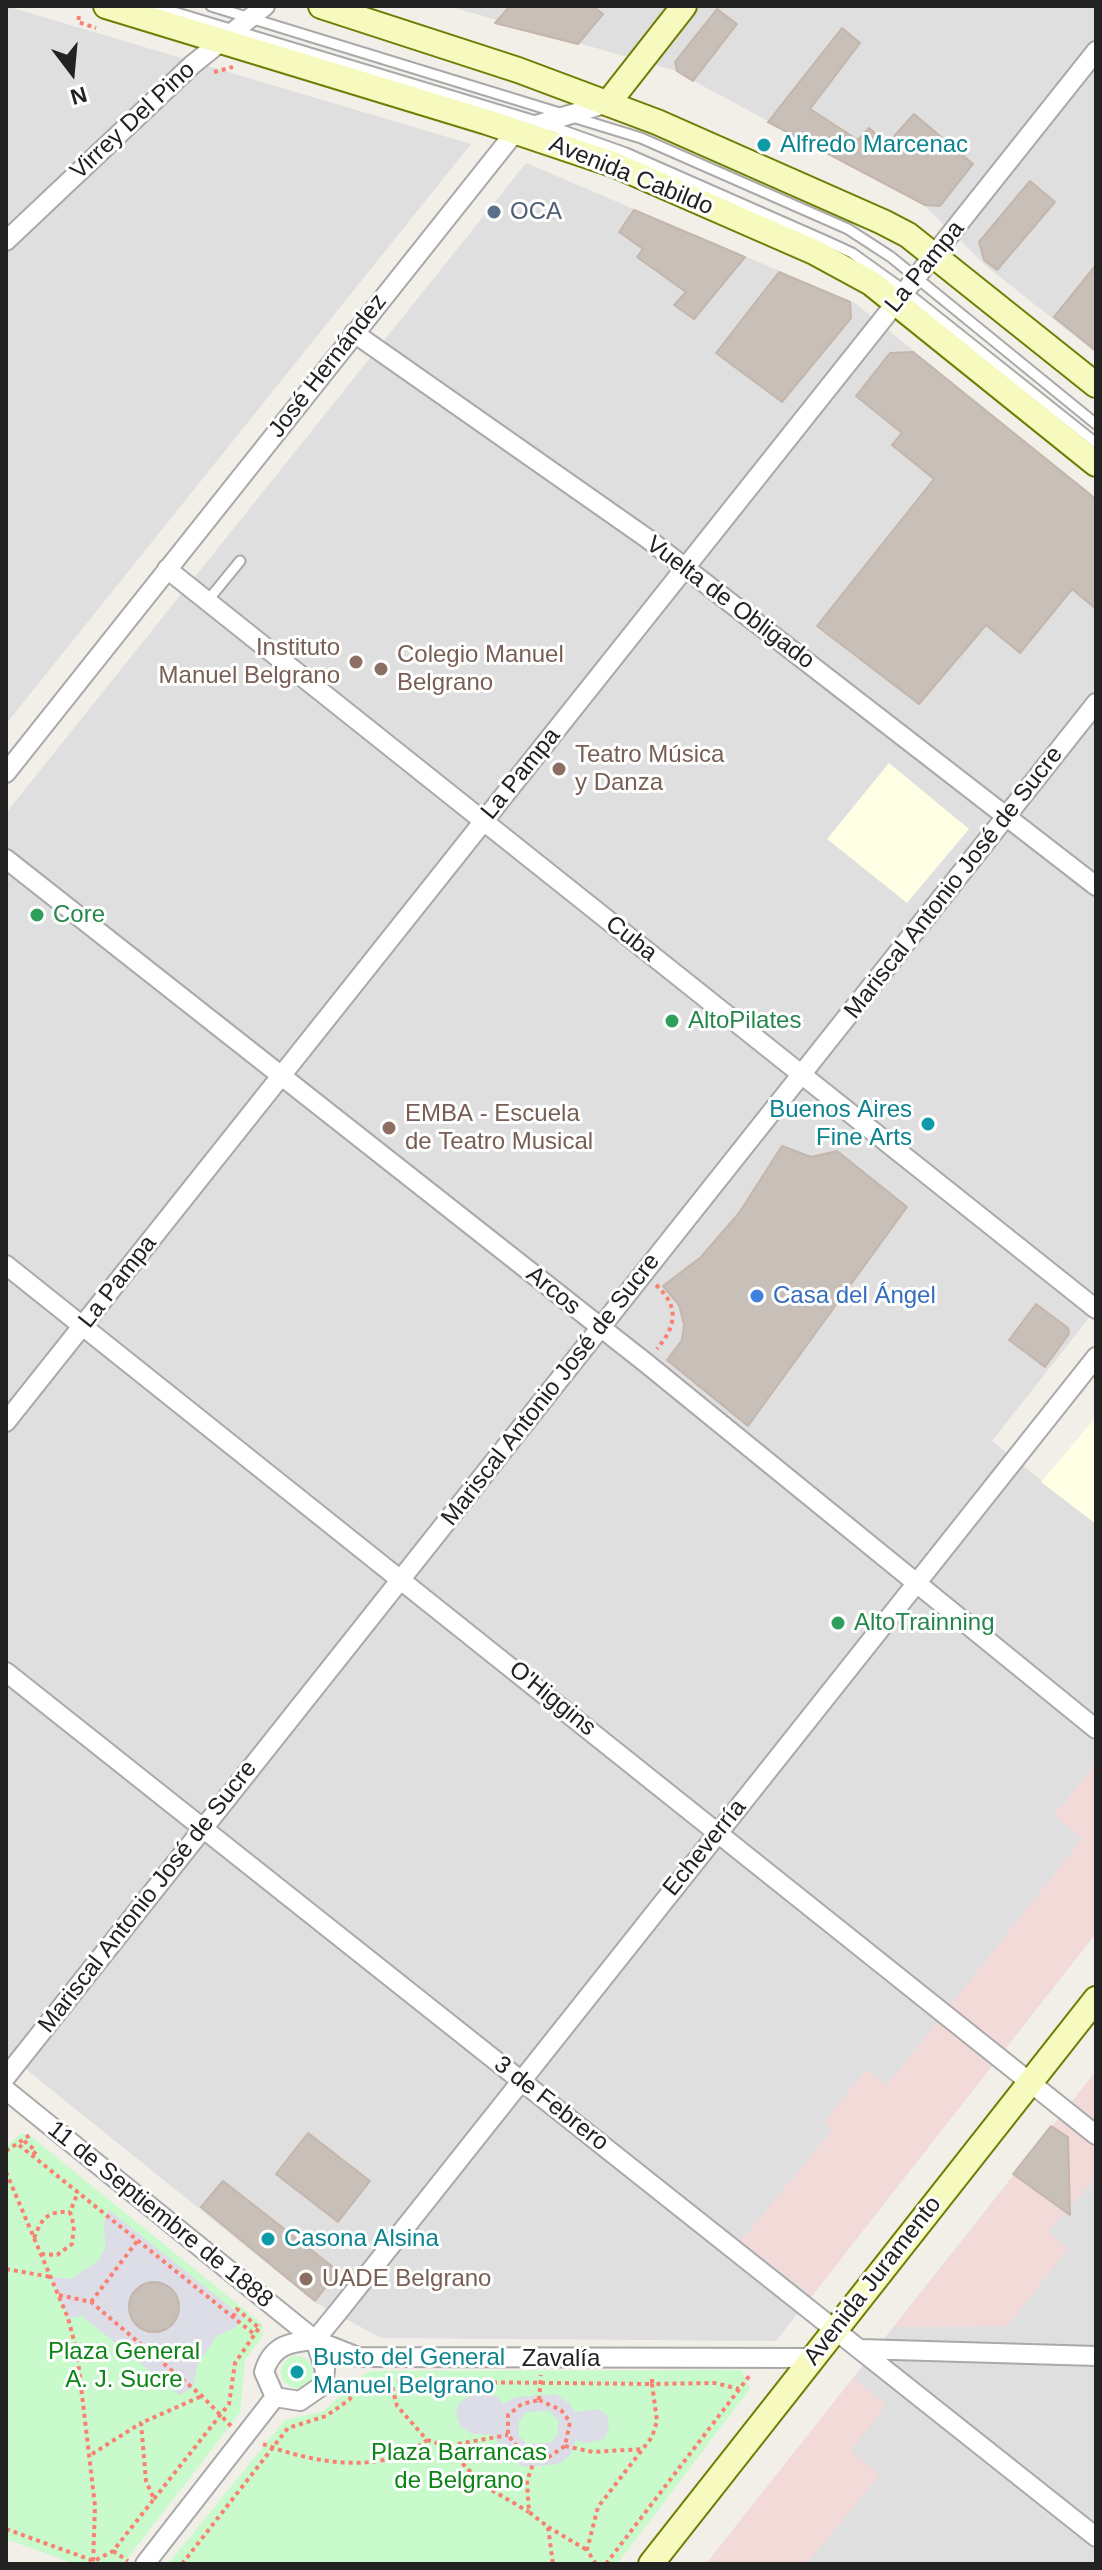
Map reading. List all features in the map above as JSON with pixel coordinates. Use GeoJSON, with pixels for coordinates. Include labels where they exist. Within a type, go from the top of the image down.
{"type":"FeatureCollection","features":[{"type":"Feature","properties":{"kind":"main road","name":"Avenida Cabildo"},"geometry":{"type":"LineString","coordinates":[[106,6],[228,36],[615,165],[814,252],[863,277],[905,291],[1096,464]]}},
{"type":"Feature","properties":{"kind":"main road"},"geometry":{"type":"LineString","coordinates":[[321,6],[608,103],[883,222],[908,235],[1096,385]]}},
{"type":"Feature","properties":{"kind":"main road"},"geometry":{"type":"LineString","coordinates":[[608,103],[684,6]]}},
{"type":"Feature","properties":{"kind":"main road","name":"Avenida Juramento"},"geometry":{"type":"LineString","coordinates":[[651,2564],[1096,1999]]}},
{"type":"Feature","properties":{"kind":"street","name":"Virrey Del Pino"},"geometry":{"type":"LineString","coordinates":[[6,241],[228,36],[258,12]]}},
{"type":"Feature","properties":{"kind":"street","name":"La Pampa"},"geometry":{"type":"LineString","coordinates":[[6,1422],[1096,51]]}},
{"type":"Feature","properties":{"kind":"street"},"geometry":{"type":"LineString","coordinates":[[516,131],[608,103]]}},
{"type":"Feature","properties":{"kind":"street","name":"José Hernández"},"geometry":{"type":"LineString","coordinates":[[6,773],[516,131]]}},
{"type":"Feature","properties":{"kind":"street","name":"Vuelta de Obligado"},"geometry":{"type":"LineString","coordinates":[[354,333],[685,567],[1096,886]]}},
{"type":"Feature","properties":{"kind":"street","name":"Cuba"},"geometry":{"type":"LineString","coordinates":[[167,569],[209,599],[1096,1309]]}},
{"type":"Feature","properties":{"kind":"street","name":"Mariscal Antonio José de Sucre"},"geometry":{"type":"LineString","coordinates":[[6,2077],[1096,703]]}},
{"type":"Feature","properties":{"kind":"street","name":"Arcos"},"geometry":{"type":"LineString","coordinates":[[6,859],[646,1363],[1096,1729]]}},
{"type":"Feature","properties":{"kind":"street","name":"O'Higgins"},"geometry":{"type":"LineString","coordinates":[[6,1265],[1096,2135]]}},
{"type":"Feature","properties":{"kind":"street","name":"Echeverría"},"geometry":{"type":"LineString","coordinates":[[315,2340],[1096,1357]]}},
{"type":"Feature","properties":{"kind":"street","name":"3 de Febrero"},"geometry":{"type":"LineString","coordinates":[[6,1672],[836,2327],[1096,2537]]}},
{"type":"Feature","properties":{"kind":"street","name":"11 de Septiembre de 1888"},"geometry":{"type":"LineString","coordinates":[[6,2090],[315,2340]]}},
{"type":"Feature","properties":{"kind":"street"},"geometry":{"type":"LineString","coordinates":[[315,2340],[325,2370],[323,2385],[300,2401],[275,2397],[264,2372],[273,2352],[282,2345],[315,2340]]}},
{"type":"Feature","properties":{"kind":"street","name":"Zavalía"},"geometry":{"type":"LineString","coordinates":[[315,2340],[367,2358],[811,2358]]}},
{"type":"Feature","properties":{"kind":"street"},"geometry":{"type":"LineString","coordinates":[[860,2349],[1096,2356]]}},
{"type":"Feature","properties":{"kind":"street"},"geometry":{"type":"LineString","coordinates":[[145,2564],[275,2397]]}},
{"type":"Feature","properties":{"kind":"lane"},"geometry":{"type":"LineString","coordinates":[[154,6],[228,36],[542,123],[626,153],[826,241],[852,253],[1096,424]]}},
{"type":"Feature","properties":{"kind":"lane"},"geometry":{"type":"LineString","coordinates":[[211,6],[258,12],[641,138],[848,229],[891,257],[905,291],[1096,443]]}},
{"type":"Feature","properties":{"kind":"lane"},"geometry":{"type":"LineString","coordinates":[[209,599],[240,561]]}},
{"type":"Feature","properties":{"kind":"path"},"geometry":{"type":"LineString","coordinates":[[641,1274],[665,1294],[674,1316],[672,1330],[646,1363]]}},
{"type":"Feature","properties":{"kind":"path"},"geometry":{"type":"LineString","coordinates":[[674,1316],[682,1315]]}},
{"type":"Feature","properties":{"kind":"path"},"geometry":{"type":"LineString","coordinates":[[6,2151],[24,2141],[36,2151],[33,2155],[254,2334]]}},
{"type":"Feature","properties":{"kind":"path"},"geometry":{"type":"LineString","coordinates":[[6,2172],[59,2295],[77,2352],[91,2455],[94,2563]]}},
{"type":"Feature","properties":{"kind":"path"},"geometry":{"type":"LineString","coordinates":[[41,2254],[57,2255],[72,2244],[74,2226],[70,2212],[78,2191]]}},
{"type":"Feature","properties":{"kind":"path"},"geometry":{"type":"LineString","coordinates":[[34,2238],[42,2218],[54,2211],[70,2212]]}},
{"type":"Feature","properties":{"kind":"path"},"geometry":{"type":"LineString","coordinates":[[144,2245],[152,2237]]}},
{"type":"Feature","properties":{"kind":"path"},"geometry":{"type":"LineString","coordinates":[[91,2302],[138,2240]]}},
{"type":"Feature","properties":{"kind":"path"},"geometry":{"type":"LineString","coordinates":[[6,2269],[51,2277]]}},
{"type":"Feature","properties":{"kind":"path"},"geometry":{"type":"LineString","coordinates":[[59,2295],[91,2302],[202,2396],[228,2424]]}},
{"type":"Feature","properties":{"kind":"path"},"geometry":{"type":"LineString","coordinates":[[94,2563],[113,2551],[229,2404],[235,2363],[260,2326],[237,2309],[233,2317]]}},
{"type":"Feature","properties":{"kind":"path"},"geometry":{"type":"LineString","coordinates":[[182,2564],[288,2428],[326,2416],[349,2400],[365,2381],[366,2373]]}},
{"type":"Feature","properties":{"kind":"path"},"geometry":{"type":"LineString","coordinates":[[365,2381],[715,2383],[739,2389],[606,2564]]}},
{"type":"Feature","properties":{"kind":"path"},"geometry":{"type":"LineString","coordinates":[[391,2383],[397,2406],[427,2440],[446,2446],[508,2435]]}},
{"type":"Feature","properties":{"kind":"path"},"geometry":{"type":"LineString","coordinates":[[539,2400],[540,2383]]}},
{"type":"Feature","properties":{"kind":"path"},"geometry":{"type":"LineString","coordinates":[[587,2550],[598,2507],[607,2490],[645,2448],[657,2421],[652,2384]]}},
{"type":"Feature","properties":{"kind":"path"},"geometry":{"type":"LineString","coordinates":[[91,2455],[141,2423],[202,2396]]}},
{"type":"Feature","properties":{"kind":"path"},"geometry":{"type":"LineString","coordinates":[[539,2400],[561,2410],[570,2422],[565,2446],[546,2459],[524,2455],[508,2435],[508,2415],[522,2404],[539,2400]]}},
{"type":"Feature","properties":{"kind":"path"},"geometry":{"type":"LineString","coordinates":[[141,2423],[146,2481],[154,2499]]}},
{"type":"Feature","properties":{"kind":"path"},"geometry":{"type":"LineString","coordinates":[[273,2448],[330,2460],[368,2463],[415,2450],[427,2440]]}},
{"type":"Feature","properties":{"kind":"path"},"geometry":{"type":"LineString","coordinates":[[446,2446],[483,2485],[587,2550],[596,2564]]}},
{"type":"Feature","properties":{"kind":"path"},"geometry":{"type":"LineString","coordinates":[[565,2446],[606,2453],[645,2448]]}},
{"type":"Feature","properties":{"kind":"path"},"geometry":{"type":"LineString","coordinates":[[529,2512],[527,2481],[535,2458]]}},
{"type":"Feature","properties":{"kind":"path"},"geometry":{"type":"LineString","coordinates":[[548,2527],[553,2564]]}},
{"type":"Feature","properties":{"kind":"path"},"geometry":{"type":"LineString","coordinates":[[6,2529],[94,2563]]}},
{"type":"Feature","properties":{"kind":"path"},"geometry":{"type":"LineString","coordinates":[[113,2551],[133,2564]]}},
{"type":"Feature","properties":{"kind":"shaded area"},"geometry":{"type":"Polygon","coordinates":[[[6,6],[471,144],[6,724],[6,6]]]}},
{"type":"Feature","properties":{"kind":"shaded area"},"geometry":{"type":"Polygon","coordinates":[[[448,6],[1096,6],[1096,353],[985,265],[923,204],[673,70],[448,6]]]}},
{"type":"Feature","properties":{"kind":"shaded area"},"geometry":{"type":"Polygon","coordinates":[[[526,163],[855,303],[1096,499],[1096,1309],[992,1441],[1096,1524],[1096,1933],[776,2341],[381,2338],[316,2303],[6,2053],[6,813],[526,163]]]}},
{"type":"Feature","properties":{"kind":"shaded area"},"geometry":{"type":"Polygon","coordinates":[[[889,763],[969,829],[907,903],[827,839],[889,763]]]}},
{"type":"Feature","properties":{"kind":"shaded area"},"geometry":{"type":"Polygon","coordinates":[[[1096,1417],[1096,1524],[1041,1482],[1096,1417]]]}},
{"type":"Feature","properties":{"kind":"shaded area"},"geometry":{"type":"Polygon","coordinates":[[[1096,1763],[1096,1933],[812,2296],[741,2241],[832,2130],[824,2122],[866,2070],[887,2085],[1082,1839],[1054,1815],[1096,1763]]]}},
{"type":"Feature","properties":{"kind":"shaded area"},"geometry":{"type":"Polygon","coordinates":[[[1096,2071],[1096,2564],[706,2564],[853,2378],[1096,2071]]]}},
{"type":"Feature","properties":{"kind":"shaded area"},"geometry":{"type":"Polygon","coordinates":[[[1096,2071],[1096,2177],[1048,2232],[1068,2249],[1007,2326],[894,2327],[1096,2071]]]}},
{"type":"Feature","properties":{"kind":"shaded area"},"geometry":{"type":"Polygon","coordinates":[[[109,2210],[244,2318],[234,2328],[217,2336],[198,2363],[192,2388],[180,2395],[82,2316],[68,2318],[51,2277],[71,2279],[99,2260],[105,2248],[104,2222],[109,2210]],[[149,2281],[132,2293],[128,2312],[140,2329],[159,2332],[176,2321],[180,2301],[168,2285],[149,2281]]]}},
{"type":"Feature","properties":{"kind":"shaded area"},"geometry":{"type":"Polygon","coordinates":[[[853,2378],[886,2405],[850,2451],[880,2475],[806,2564],[706,2564],[853,2378]]]}},
{"type":"Feature","properties":{"kind":"shaded area"},"geometry":{"type":"Polygon","coordinates":[[[477,2394],[496,2396],[504,2404],[516,2397],[556,2394],[575,2412],[598,2409],[607,2415],[609,2427],[604,2439],[585,2443],[576,2440],[571,2454],[559,2464],[524,2467],[508,2457],[493,2435],[472,2434],[460,2426],[456,2414],[463,2399],[477,2394]],[[549,2411],[526,2412],[519,2421],[519,2436],[527,2444],[552,2442],[558,2433],[558,2420],[549,2411]]]}},
{"type":"Feature","properties":{"kind":"green space","name":"Plaza General A. J. Sucre"},"geometry":{"type":"Polygon","coordinates":[[[20,2134],[28,2134],[261,2323],[263,2335],[245,2360],[240,2413],[123,2564],[75,2564],[6,2539],[6,2147],[20,2134]]]}},
{"type":"Feature","properties":{"kind":"green space"},"geometry":{"type":"Polygon","coordinates":[[[297,2356],[308,2361],[313,2372],[308,2383],[297,2388],[286,2383],[281,2372],[286,2361],[297,2356]]]}},
{"type":"Feature","properties":{"kind":"green space","name":"Plaza Barrancas de Belgrano"},"geometry":{"type":"Polygon","coordinates":[[[742,2370],[750,2389],[617,2564],[168,2564],[285,2420],[324,2411],[363,2375],[372,2371],[742,2370]]]}},
{"type":"Feature","properties":{"kind":"building"},"geometry":{"type":"Polygon","coordinates":[[[510,6],[593,6],[603,14],[578,44],[495,23],[510,6]]]}},
{"type":"Feature","properties":{"kind":"building"},"geometry":{"type":"Polygon","coordinates":[[[717,9],[737,24],[693,81],[677,71],[675,62],[717,9]]]}},
{"type":"Feature","properties":{"kind":"building"},"geometry":{"type":"Polygon","coordinates":[[[842,28],[860,43],[810,109],[858,140],[869,128],[887,144],[914,114],[973,164],[940,206],[925,205],[768,122],[842,28]]]}},
{"type":"Feature","properties":{"kind":"building"},"geometry":{"type":"Polygon","coordinates":[[[1030,181],[1055,202],[997,270],[984,260],[979,242],[1030,181]]]}},
{"type":"Feature","properties":{"kind":"building"},"geometry":{"type":"Polygon","coordinates":[[[634,210],[745,257],[694,319],[674,305],[686,292],[637,257],[643,249],[619,232],[634,210]]]}},
{"type":"Feature","properties":{"kind":"building"},"geometry":{"type":"Polygon","coordinates":[[[1096,265],[1096,351],[1054,317],[1096,265]]]}},
{"type":"Feature","properties":{"kind":"building"},"geometry":{"type":"Polygon","coordinates":[[[779,272],[850,302],[851,318],[782,402],[716,353],[779,272]]]}},
{"type":"Feature","properties":{"kind":"building"},"geometry":{"type":"Polygon","coordinates":[[[913,352],[1096,499],[1096,609],[1072,589],[1020,653],[986,625],[919,704],[817,626],[934,479],[892,445],[902,433],[856,396],[890,353],[913,352]]]}},
{"type":"Feature","properties":{"kind":"building","name":"Casa del Ángel"},"geometry":{"type":"Polygon","coordinates":[[[782,1146],[811,1157],[837,1151],[907,1207],[748,1426],[667,1360],[682,1340],[684,1324],[679,1305],[663,1286],[701,1257],[739,1213],[782,1146]]]}},
{"type":"Feature","properties":{"kind":"building"},"geometry":{"type":"Polygon","coordinates":[[[1036,1304],[1068,1328],[1069,1334],[1045,1367],[1009,1340],[1036,1304]]]}},
{"type":"Feature","properties":{"kind":"building"},"geometry":{"type":"Polygon","coordinates":[[[1051,2126],[1068,2137],[1070,2215],[1013,2174],[1051,2126]]]}},
{"type":"Feature","properties":{"kind":"building"},"geometry":{"type":"Polygon","coordinates":[[[308,2133],[370,2181],[338,2222],[276,2174],[308,2133]]]}},
{"type":"Feature","properties":{"kind":"building","name":"Casona Alsina"},"geometry":{"type":"Polygon","coordinates":[[[223,2181],[338,2271],[315,2301],[201,2207],[223,2181]]]}},
{"type":"Feature","properties":{"kind":"building"},"geometry":{"type":"Polygon","coordinates":[[[154,2282],[172,2289],[179,2307],[172,2325],[154,2332],[136,2325],[129,2307],[136,2289],[154,2282]]]}},
{"type":"Feature","properties":{"kind":"place","name":"Alfredo Marcenac"},"geometry":{"type":"Point","coordinates":[764,145]}},
{"type":"Feature","properties":{"kind":"place","name":"OCA"},"geometry":{"type":"Point","coordinates":[494,212]}},
{"type":"Feature","properties":{"kind":"place","name":"Instituto Manuel Belgrano"},"geometry":{"type":"Point","coordinates":[356,662]}},
{"type":"Feature","properties":{"kind":"place","name":"Colegio Manuel Belgrano"},"geometry":{"type":"Point","coordinates":[381,669]}},
{"type":"Feature","properties":{"kind":"place","name":"Teatro Música y Danza"},"geometry":{"type":"Point","coordinates":[559,769]}},
{"type":"Feature","properties":{"kind":"place","name":"Core"},"geometry":{"type":"Point","coordinates":[37,915]}},
{"type":"Feature","properties":{"kind":"place","name":"AltoPilates"},"geometry":{"type":"Point","coordinates":[672,1021]}},
{"type":"Feature","properties":{"kind":"place","name":"Buenos Aires Fine Arts"},"geometry":{"type":"Point","coordinates":[928,1124]}},
{"type":"Feature","properties":{"kind":"place","name":"EMBA - Escuela de Teatro Musical"},"geometry":{"type":"Point","coordinates":[389,1128]}},
{"type":"Feature","properties":{"kind":"place","name":"Casa del Ángel"},"geometry":{"type":"Point","coordinates":[757,1296]}},
{"type":"Feature","properties":{"kind":"place","name":"AltoTrainning"},"geometry":{"type":"Point","coordinates":[838,1623]}},
{"type":"Feature","properties":{"kind":"place","name":"Casona Alsina"},"geometry":{"type":"Point","coordinates":[268,2239]}},
{"type":"Feature","properties":{"kind":"place","name":"UADE Belgrano"},"geometry":{"type":"Point","coordinates":[306,2279]}},
{"type":"Feature","properties":{"kind":"place","name":"Busto del General Manuel Belgrano"},"geometry":{"type":"Point","coordinates":[297,2372]}}]}
